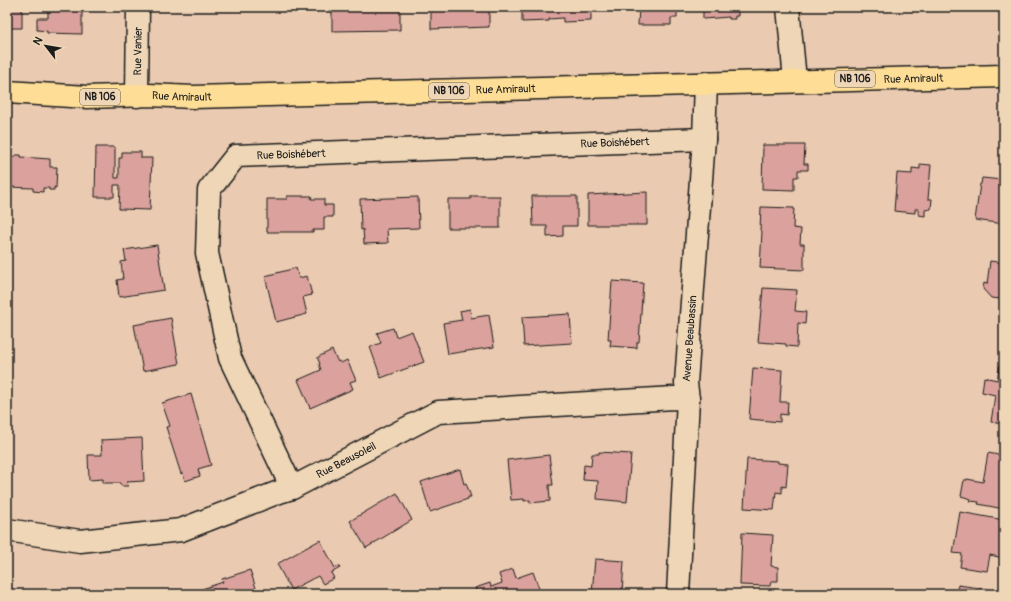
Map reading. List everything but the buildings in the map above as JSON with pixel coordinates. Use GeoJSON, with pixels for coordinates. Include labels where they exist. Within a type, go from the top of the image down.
{"type":"FeatureCollection","features":[{"type":"Feature","properties":{"kind":"main road","name":"Rue Amirault"},"geometry":{"type":"LineString","coordinates":[[7,92],[87,97],[217,96],[670,85],[794,80],[1004,76]]}},
{"type":"Feature","properties":{"kind":"street","name":"Rue Vanier"},"geometry":{"type":"LineString","coordinates":[[137,96],[138,7]]}},
{"type":"Feature","properties":{"kind":"street"},"geometry":{"type":"LineString","coordinates":[[788,7],[794,80]]}},
{"type":"Feature","properties":{"kind":"street","name":"Avenue Beaubassin"},"geometry":{"type":"LineString","coordinates":[[678,594],[688,399],[686,383],[704,139],[706,83]]}},
{"type":"Feature","properties":{"kind":"street","name":"Rue Boishébert"},"geometry":{"type":"LineString","coordinates":[[292,488],[230,358],[207,253],[209,190],[236,156],[704,139]]}},
{"type":"Feature","properties":{"kind":"street","name":"Rue Beausoleil"},"geometry":{"type":"LineString","coordinates":[[7,530],[80,541],[181,530],[292,488],[438,412],[674,398],[688,399]]}}]}
